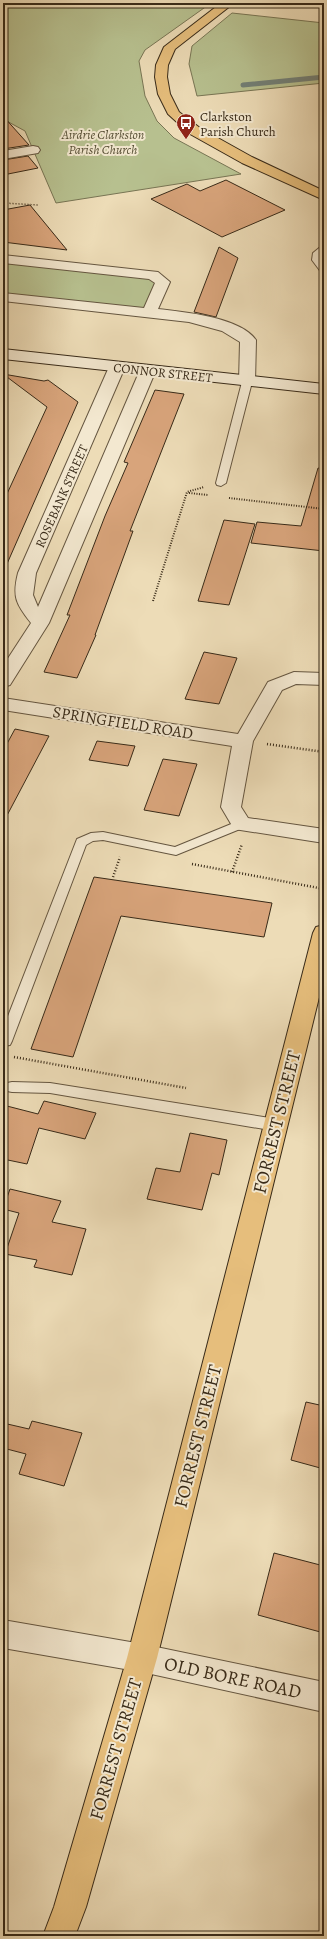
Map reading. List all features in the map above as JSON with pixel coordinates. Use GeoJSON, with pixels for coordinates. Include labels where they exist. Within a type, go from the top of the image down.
{"type":"FeatureCollection","features":[{"type":"Feature","properties":{"kind":"main road"},"geometry":{"type":"LineString","coordinates":[[228,3],[170,47],[162,65],[161,77],[164,94],[174,114],[195,131],[247,160],[324,196]]}},
{"type":"Feature","properties":{"kind":"main road","name":"FORREST STREET"},"geometry":{"type":"LineString","coordinates":[[59,1936],[70,1907],[142,1658],[324,933]]}},
{"type":"Feature","properties":{"kind":"street"},"geometry":{"type":"LineString","coordinates":[[3,155],[33,150]]}},
{"type":"Feature","properties":{"kind":"street"},"geometry":{"type":"LineString","coordinates":[[3,259],[153,275],[163,282],[149,312]]}},
{"type":"Feature","properties":{"kind":"street"},"geometry":{"type":"LineString","coordinates":[[3,297],[189,317],[218,324],[242,334],[248,340],[247,382]]}},
{"type":"Feature","properties":{"kind":"street","name":"CONNOR STREET"},"geometry":{"type":"LineString","coordinates":[[3,354],[324,390]]}},
{"type":"Feature","properties":{"kind":"street","name":"ROSEBANK STREET"},"geometry":{"type":"LineString","coordinates":[[40,623],[23,599],[23,590],[27,573],[117,367]]}},
{"type":"Feature","properties":{"kind":"street","name":"ROSEBANK STREET"},"geometry":{"type":"LineString","coordinates":[[3,681],[40,623],[148,370]]}},
{"type":"Feature","properties":{"kind":"street"},"geometry":{"type":"LineString","coordinates":[[324,679],[294,678],[275,686],[243,741],[231,807],[241,824],[324,836]]}},
{"type":"Feature","properties":{"kind":"street","name":"SPRINGFIELD ROAD"},"geometry":{"type":"LineString","coordinates":[[3,704],[243,741]]}},
{"type":"Feature","properties":{"kind":"street","name":"OLD BORE ROAD"},"geometry":{"type":"LineString","coordinates":[[3,1634],[142,1658],[324,1697]]}},
{"type":"Feature","properties":{"kind":"lane"},"geometry":{"type":"LineString","coordinates":[[324,247],[316,255],[316,260],[324,270]]}},
{"type":"Feature","properties":{"kind":"lane"},"geometry":{"type":"LineString","coordinates":[[221,483],[247,382]]}},
{"type":"Feature","properties":{"kind":"lane"},"geometry":{"type":"LineString","coordinates":[[5,1041],[81,842],[91,837],[103,836],[176,850],[241,824]]}},
{"type":"Feature","properties":{"kind":"lane"},"geometry":{"type":"LineString","coordinates":[[12,1087],[50,1088],[276,1124]]}},
{"type":"Feature","properties":{"kind":"path"},"geometry":{"type":"LineString","coordinates":[[3,202],[38,205]]}},
{"type":"Feature","properties":{"kind":"path"},"geometry":{"type":"LineString","coordinates":[[187,492],[221,483]]}},
{"type":"Feature","properties":{"kind":"path"},"geometry":{"type":"LineString","coordinates":[[187,492],[210,495]]}},
{"type":"Feature","properties":{"kind":"path"},"geometry":{"type":"LineString","coordinates":[[153,601],[187,492]]}},
{"type":"Feature","properties":{"kind":"path"},"geometry":{"type":"LineString","coordinates":[[225,497],[324,509]]}},
{"type":"Feature","properties":{"kind":"path"},"geometry":{"type":"LineString","coordinates":[[243,741],[324,752]]}},
{"type":"Feature","properties":{"kind":"path"},"geometry":{"type":"LineString","coordinates":[[232,872],[244,836],[241,824]]}},
{"type":"Feature","properties":{"kind":"path"},"geometry":{"type":"LineString","coordinates":[[112,877],[123,851]]}},
{"type":"Feature","properties":{"kind":"path"},"geometry":{"type":"LineString","coordinates":[[185,863],[324,889]]}},
{"type":"Feature","properties":{"kind":"path"},"geometry":{"type":"LineString","coordinates":[[5,1041],[13,1057],[191,1089],[209,1114]]}},
{"type":"Feature","properties":{"kind":"green space","name":"Airdrie Clarkston Parish Church"},"geometry":{"type":"Polygon","coordinates":[[[3,3],[211,3],[145,50],[139,61],[145,96],[157,121],[174,138],[241,174],[56,203],[25,131],[3,119],[3,3]]]}},
{"type":"Feature","properties":{"kind":"green space"},"geometry":{"type":"Polygon","coordinates":[[[232,13],[324,23],[324,83],[197,96],[189,64],[192,46],[232,13]]]}},
{"type":"Feature","properties":{"kind":"green space"},"geometry":{"type":"Polygon","coordinates":[[[3,261],[156,279],[146,309],[3,295],[3,261]]]}},
{"type":"Feature","properties":{"kind":"building"},"geometry":{"type":"Polygon","coordinates":[[[3,116],[29,145],[3,149],[3,116]]]}},
{"type":"Feature","properties":{"kind":"building"},"geometry":{"type":"Polygon","coordinates":[[[28,156],[38,168],[3,175],[3,160],[28,156]]]}},
{"type":"Feature","properties":{"kind":"building"},"geometry":{"type":"Polygon","coordinates":[[[226,180],[285,210],[222,237],[151,199],[187,184],[200,191],[226,180]]]}},
{"type":"Feature","properties":{"kind":"building"},"geometry":{"type":"Polygon","coordinates":[[[30,205],[67,250],[3,242],[3,210],[30,205]]]}},
{"type":"Feature","properties":{"kind":"building"},"geometry":{"type":"Polygon","coordinates":[[[219,247],[238,258],[216,317],[194,312],[219,247]]]}},
{"type":"Feature","properties":{"kind":"building"},"geometry":{"type":"Polygon","coordinates":[[[3,374],[44,381],[48,380],[78,402],[3,573],[3,496],[6,496],[47,407],[3,374]]]}},
{"type":"Feature","properties":{"kind":"building"},"geometry":{"type":"Polygon","coordinates":[[[155,390],[184,394],[130,531],[133,531],[96,635],[77,678],[44,672],[70,615],[67,615],[105,516],[128,463],[124,462],[155,390]]]}},
{"type":"Feature","properties":{"kind":"building"},"geometry":{"type":"Polygon","coordinates":[[[318,468],[324,469],[324,551],[251,543],[257,522],[301,526],[318,468]]]}},
{"type":"Feature","properties":{"kind":"building"},"geometry":{"type":"Polygon","coordinates":[[[224,520],[255,524],[229,605],[198,601],[224,520]]]}},
{"type":"Feature","properties":{"kind":"building"},"geometry":{"type":"Polygon","coordinates":[[[204,652],[237,658],[219,704],[185,699],[204,652]]]}},
{"type":"Feature","properties":{"kind":"building"},"geometry":{"type":"Polygon","coordinates":[[[15,729],[49,736],[3,823],[3,751],[15,729]]]}},
{"type":"Feature","properties":{"kind":"building"},"geometry":{"type":"Polygon","coordinates":[[[97,741],[135,746],[128,766],[89,760],[97,741]]]}},
{"type":"Feature","properties":{"kind":"building"},"geometry":{"type":"Polygon","coordinates":[[[163,759],[197,764],[179,816],[144,810],[163,759]]]}},
{"type":"Feature","properties":{"kind":"building"},"geometry":{"type":"Polygon","coordinates":[[[94,877],[272,903],[264,937],[121,916],[73,1057],[31,1049],[94,877]]]}},
{"type":"Feature","properties":{"kind":"building"},"geometry":{"type":"Polygon","coordinates":[[[44,1101],[96,1113],[85,1139],[39,1128],[27,1164],[3,1159],[3,1105],[38,1114],[44,1101]]]}},
{"type":"Feature","properties":{"kind":"building"},"geometry":{"type":"Polygon","coordinates":[[[190,1133],[227,1140],[219,1175],[212,1173],[202,1210],[147,1199],[156,1168],[180,1172],[190,1133]]]}},
{"type":"Feature","properties":{"kind":"building"},"geometry":{"type":"Polygon","coordinates":[[[10,1189],[61,1201],[52,1222],[86,1229],[72,1275],[34,1267],[37,1260],[5,1254],[19,1213],[3,1209],[10,1189]]]}},
{"type":"Feature","properties":{"kind":"building"},"geometry":{"type":"Polygon","coordinates":[[[306,1402],[324,1406],[324,1469],[291,1460],[306,1402]]]}},
{"type":"Feature","properties":{"kind":"building"},"geometry":{"type":"Polygon","coordinates":[[[32,1421],[82,1433],[64,1486],[19,1474],[26,1454],[3,1448],[3,1423],[29,1429],[32,1421]]]}},
{"type":"Feature","properties":{"kind":"building"},"geometry":{"type":"Polygon","coordinates":[[[274,1553],[324,1566],[324,1633],[258,1615],[274,1553]]]}},
{"type":"Feature","properties":{"kind":"waterway"},"geometry":{"type":"LineString","coordinates":[[243,85],[324,77]]}},
{"type":"Feature","properties":{"kind":"place","name":"Clarkston Parish Church"},"geometry":{"type":"Point","coordinates":[186,140]}}]}
